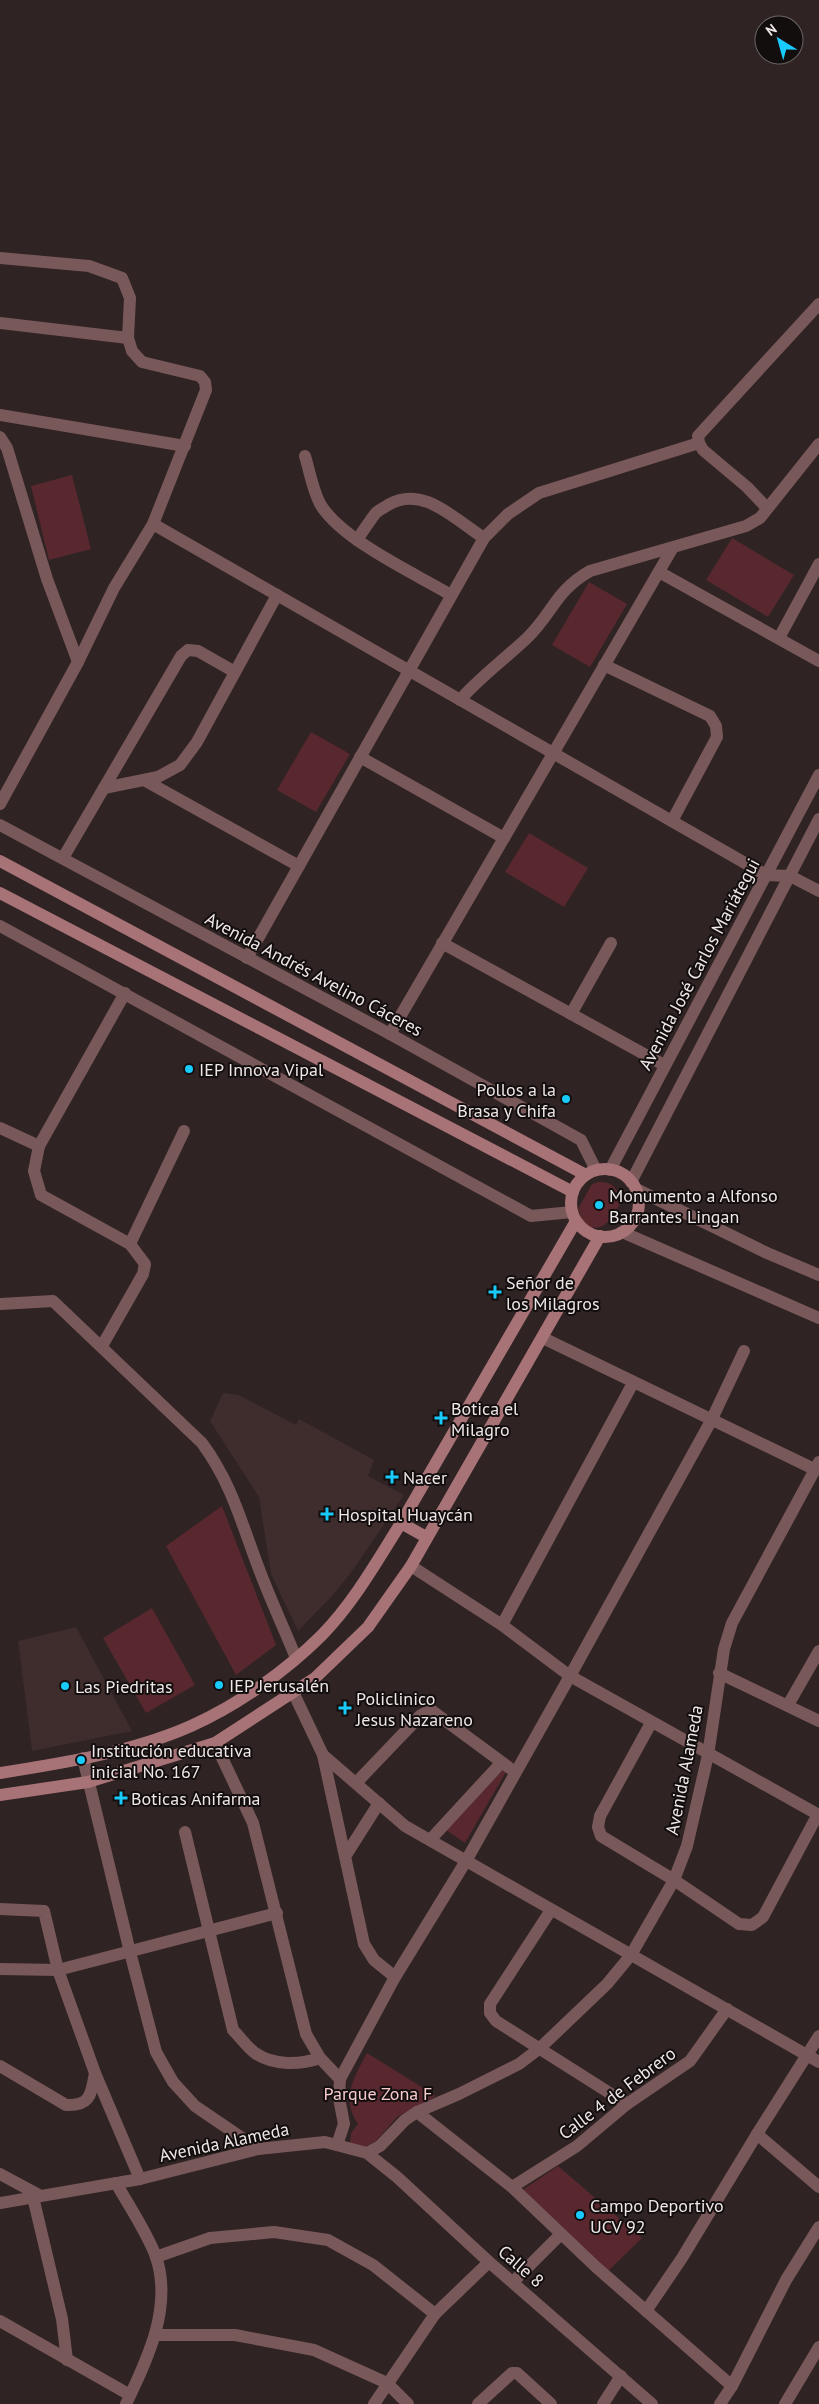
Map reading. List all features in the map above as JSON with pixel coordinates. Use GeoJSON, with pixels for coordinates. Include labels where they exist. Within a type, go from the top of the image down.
{"type":"FeatureCollection","features":[{"type":"Feature","properties":{"kind":"main road"},"geometry":{"type":"LineString","coordinates":[[0,861],[591,1172],[610,1170],[624,1175],[634,1185],[638,1207],[636,1216],[622,1232],[612,1236],[591,1234],[574,1217]]}},
{"type":"Feature","properties":{"kind":"main road"},"geometry":{"type":"LineString","coordinates":[[0,893],[573,1192]]}},
{"type":"Feature","properties":{"kind":"main road"},"geometry":{"type":"LineString","coordinates":[[0,1773],[83,1758],[147,1742],[192,1726],[233,1703],[296,1658],[322,1634],[344,1608],[401,1523],[574,1217],[573,1192],[591,1172]]}},
{"type":"Feature","properties":{"kind":"main road"},"geometry":{"type":"LineString","coordinates":[[0,1796],[88,1782],[215,1743],[315,1678],[368,1627],[411,1566],[600,1236]]}},
{"type":"Feature","properties":{"kind":"main road"},"geometry":{"type":"LineString","coordinates":[[401,1523],[426,1537]]}},
{"type":"Feature","properties":{"kind":"street"},"geometry":{"type":"LineString","coordinates":[[0,258],[89,266],[122,278],[130,298],[128,338],[132,350],[142,362],[200,376],[206,382],[206,390],[185,446],[152,524],[114,588],[78,662],[0,804]]}},
{"type":"Feature","properties":{"kind":"street"},"geometry":{"type":"LineString","coordinates":[[767,508],[747,487],[703,450],[698,436],[819,304]]}},
{"type":"Feature","properties":{"kind":"street"},"geometry":{"type":"LineString","coordinates":[[0,323],[128,338]]}},
{"type":"Feature","properties":{"kind":"street"},"geometry":{"type":"LineString","coordinates":[[0,415],[185,446]]}},
{"type":"Feature","properties":{"kind":"street"},"geometry":{"type":"LineString","coordinates":[[0,437],[7,448],[47,579],[78,662]]}},
{"type":"Feature","properties":{"kind":"street"},"geometry":{"type":"LineString","coordinates":[[247,958],[484,538],[508,514],[539,493],[699,443]]}},
{"type":"Feature","properties":{"kind":"street"},"geometry":{"type":"LineString","coordinates":[[460,700],[474,684],[528,637],[562,592],[577,579],[590,572],[746,526],[760,518],[767,508],[814,462],[819,444]]}},
{"type":"Feature","properties":{"kind":"street"},"geometry":{"type":"LineString","coordinates":[[305,456],[321,505],[334,521],[357,540],[451,595]]}},
{"type":"Feature","properties":{"kind":"street"},"geometry":{"type":"LineString","coordinates":[[357,540],[376,512],[408,497],[420,498],[434,505],[484,538]]}},
{"type":"Feature","properties":{"kind":"street"},"geometry":{"type":"LineString","coordinates":[[152,524],[766,875],[790,876],[819,891]]}},
{"type":"Feature","properties":{"kind":"street"},"geometry":{"type":"LineString","coordinates":[[390,1034],[672,549]]}},
{"type":"Feature","properties":{"kind":"street"},"geometry":{"type":"LineString","coordinates":[[779,638],[819,564]]}},
{"type":"Feature","properties":{"kind":"street"},"geometry":{"type":"LineString","coordinates":[[659,572],[819,661]]}},
{"type":"Feature","properties":{"kind":"street"},"geometry":{"type":"LineString","coordinates":[[104,788],[158,777],[180,765],[196,742],[277,595]]}},
{"type":"Feature","properties":{"kind":"street"},"geometry":{"type":"LineString","coordinates":[[63,858],[181,656],[188,650],[198,651],[235,672]]}},
{"type":"Feature","properties":{"kind":"street"},"geometry":{"type":"LineString","coordinates":[[604,666],[710,716],[716,726],[717,737],[672,821]]}},
{"type":"Feature","properties":{"kind":"street"},"geometry":{"type":"LineString","coordinates":[[360,758],[504,838]]}},
{"type":"Feature","properties":{"kind":"street","name":"Avenida José Carlos Mariátegui"},"geometry":{"type":"LineString","coordinates":[[610,1170],[819,775]]}},
{"type":"Feature","properties":{"kind":"street"},"geometry":{"type":"LineString","coordinates":[[144,780],[299,866]]}},
{"type":"Feature","properties":{"kind":"street"},"geometry":{"type":"LineString","coordinates":[[819,820],[634,1185],[767,1253],[819,1275]]}},
{"type":"Feature","properties":{"kind":"street","name":"Avenida Andrés Avelino Cáceres"},"geometry":{"type":"LineString","coordinates":[[0,825],[390,1034],[581,1140],[591,1172]]}},
{"type":"Feature","properties":{"kind":"street"},"geometry":{"type":"LineString","coordinates":[[0,926],[531,1216],[574,1217]]}},
{"type":"Feature","properties":{"kind":"street"},"geometry":{"type":"LineString","coordinates":[[442,943],[664,1065]]}},
{"type":"Feature","properties":{"kind":"street"},"geometry":{"type":"LineString","coordinates":[[571,1014],[612,943]]}},
{"type":"Feature","properties":{"kind":"street"},"geometry":{"type":"LineString","coordinates":[[102,1346],[143,1274],[145,1264],[130,1244],[41,1195],[34,1171],[39,1146],[125,993]]}},
{"type":"Feature","properties":{"kind":"street"},"geometry":{"type":"LineString","coordinates":[[0,1128],[39,1146]]}},
{"type":"Feature","properties":{"kind":"street"},"geometry":{"type":"LineString","coordinates":[[130,1244],[184,1131]]}},
{"type":"Feature","properties":{"kind":"street"},"geometry":{"type":"LineString","coordinates":[[622,1232],[819,1318]]}},
{"type":"Feature","properties":{"kind":"street"},"geometry":{"type":"LineString","coordinates":[[0,1304],[53,1301],[202,1443],[220,1467],[296,1658]]}},
{"type":"Feature","properties":{"kind":"street"},"geometry":{"type":"LineString","coordinates":[[543,1338],[711,1421],[816,1466]]}},
{"type":"Feature","properties":{"kind":"street"},"geometry":{"type":"LineString","coordinates":[[337,2145],[344,2124],[339,2098],[340,2079],[395,1977],[466,1861],[570,1676],[711,1421],[744,1351]]}},
{"type":"Feature","properties":{"kind":"street"},"geometry":{"type":"LineString","coordinates":[[502,1625],[633,1383]]}},
{"type":"Feature","properties":{"kind":"street","name":"Avenida Alameda"},"geometry":{"type":"LineString","coordinates":[[0,2203],[140,2179],[258,2149],[293,2144],[325,2142],[367,2153],[380,2146],[405,2120],[417,2112],[519,2064],[540,2048],[607,1984],[631,1955],[674,1880],[687,1846],[708,1755],[719,1673],[732,1623],[816,1466]]}},
{"type":"Feature","properties":{"kind":"street"},"geometry":{"type":"LineString","coordinates":[[411,1566],[502,1625],[570,1676],[818,1815],[763,1916],[752,1925],[739,1924],[674,1880],[601,1836],[598,1827],[600,1816],[651,1723]]}},
{"type":"Feature","properties":{"kind":"street"},"geometry":{"type":"LineString","coordinates":[[788,1704],[819,1651]]}},
{"type":"Feature","properties":{"kind":"street"},"geometry":{"type":"LineString","coordinates":[[719,1673],[788,1704],[819,1721]]}},
{"type":"Feature","properties":{"kind":"street"},"geometry":{"type":"LineString","coordinates":[[293,1692],[323,1755],[364,1944],[374,1960],[395,1977]]}},
{"type":"Feature","properties":{"kind":"street"},"geometry":{"type":"LineString","coordinates":[[356,1783],[421,1715],[431,1710],[442,1716],[515,1772]]}},
{"type":"Feature","properties":{"kind":"street"},"geometry":{"type":"LineString","coordinates":[[215,1743],[253,1823],[304,2026],[320,2058],[340,2079]]}},
{"type":"Feature","properties":{"kind":"street"},"geometry":{"type":"LineString","coordinates":[[323,1755],[405,1826],[814,2058]]}},
{"type":"Feature","properties":{"kind":"street"},"geometry":{"type":"LineString","coordinates":[[83,1758],[156,2052],[173,2082],[195,2106],[258,2149]]}},
{"type":"Feature","properties":{"kind":"street"},"geometry":{"type":"LineString","coordinates":[[430,1840],[501,1763]]}},
{"type":"Feature","properties":{"kind":"street"},"geometry":{"type":"LineString","coordinates":[[346,1855],[379,1803]]}},
{"type":"Feature","properties":{"kind":"street"},"geometry":{"type":"LineString","coordinates":[[186,1832],[233,2030],[256,2053],[280,2062],[304,2064],[320,2058]]}},
{"type":"Feature","properties":{"kind":"street"},"geometry":{"type":"LineString","coordinates":[[0,1909],[44,1911],[58,1970],[95,2073],[140,2179]]}},
{"type":"Feature","properties":{"kind":"street"},"geometry":{"type":"LineString","coordinates":[[551,1910],[490,2004],[490,2013],[496,2021],[627,2104]]}},
{"type":"Feature","properties":{"kind":"street"},"geometry":{"type":"LineString","coordinates":[[0,1969],[58,1970],[277,1913]]}},
{"type":"Feature","properties":{"kind":"street","name":"Calle 4 de Febrero"},"geometry":{"type":"LineString","coordinates":[[512,2188],[577,2146],[627,2104],[690,2061],[727,2009]]}},
{"type":"Feature","properties":{"kind":"street"},"geometry":{"type":"LineString","coordinates":[[646,2311],[682,2258],[757,2134],[814,2058],[819,2036]]}},
{"type":"Feature","properties":{"kind":"street"},"geometry":{"type":"LineString","coordinates":[[0,2066],[66,2105],[78,2105],[84,2102],[91,2094],[95,2073]]}},
{"type":"Feature","properties":{"kind":"street"},"geometry":{"type":"LineString","coordinates":[[417,2112],[512,2188],[646,2311],[732,2386]]}},
{"type":"Feature","properties":{"kind":"street"},"geometry":{"type":"LineString","coordinates":[[757,2134],[819,2187]]}},
{"type":"Feature","properties":{"kind":"street","name":"Calle 8"},"geometry":{"type":"LineString","coordinates":[[367,2153],[397,2177],[489,2262],[652,2404]]}},
{"type":"Feature","properties":{"kind":"street"},"geometry":{"type":"LineString","coordinates":[[0,2174],[36,2196],[62,2319],[67,2360]]}},
{"type":"Feature","properties":{"kind":"street"},"geometry":{"type":"LineString","coordinates":[[0,2321],[67,2360],[128,2399],[155,2335],[162,2296],[156,2257],[116,2182]]}},
{"type":"Feature","properties":{"kind":"street"},"geometry":{"type":"LineString","coordinates":[[720,2404],[732,2386],[786,2280],[819,2227]]}},
{"type":"Feature","properties":{"kind":"street"},"geometry":{"type":"LineString","coordinates":[[156,2257],[210,2238],[274,2232],[328,2240],[373,2265],[435,2314]]}},
{"type":"Feature","properties":{"kind":"street"},"geometry":{"type":"LineString","coordinates":[[513,2282],[561,2234]]}},
{"type":"Feature","properties":{"kind":"street"},"geometry":{"type":"LineString","coordinates":[[374,2404],[435,2314],[489,2262]]}},
{"type":"Feature","properties":{"kind":"street"},"geometry":{"type":"LineString","coordinates":[[155,2335],[235,2335],[314,2350],[387,2383],[408,2404]]}},
{"type":"Feature","properties":{"kind":"street"},"geometry":{"type":"LineString","coordinates":[[785,2404],[819,2347]]}},
{"type":"Feature","properties":{"kind":"street"},"geometry":{"type":"LineString","coordinates":[[478,2404],[512,2373],[517,2373],[551,2404]]}},
{"type":"Feature","properties":{"kind":"street"},"geometry":{"type":"LineString","coordinates":[[603,2404],[621,2376]]}},
{"type":"Feature","properties":{"kind":"shaded area","name":"Hospital Huaycán"},"geometry":{"type":"Polygon","coordinates":[[[223,1393],[239,1395],[296,1425],[299,1419],[374,1460],[368,1476],[404,1495],[353,1570],[333,1595],[298,1631],[271,1574],[259,1497],[210,1421],[223,1393]]]}},
{"type":"Feature","properties":{"kind":"shaded area","name":"Las Piedritas"},"geometry":{"type":"Polygon","coordinates":[[[76,1627],[132,1731],[32,1751],[18,1641],[76,1627]]]}},
{"type":"Feature","properties":{"kind":"green space"},"geometry":{"type":"Polygon","coordinates":[[[72,475],[91,549],[49,560],[31,486],[72,475]]]}},
{"type":"Feature","properties":{"kind":"green space"},"geometry":{"type":"Polygon","coordinates":[[[732,538],[794,575],[768,617],[706,580],[732,538]]]}},
{"type":"Feature","properties":{"kind":"green space"},"geometry":{"type":"Polygon","coordinates":[[[589,582],[627,604],[590,667],[552,645],[589,582]]]}},
{"type":"Feature","properties":{"kind":"green space"},"geometry":{"type":"Polygon","coordinates":[[[311,732],[350,754],[316,812],[277,790],[311,732]]]}},
{"type":"Feature","properties":{"kind":"green space"},"geometry":{"type":"Polygon","coordinates":[[[529,833],[588,868],[564,907],[505,872],[529,833]]]}},
{"type":"Feature","properties":{"kind":"green space"},"geometry":{"type":"Polygon","coordinates":[[[598,1182],[608,1183],[617,1190],[620,1204],[606,1224],[596,1228],[584,1224],[578,1209],[592,1184],[598,1182]]]}},
{"type":"Feature","properties":{"kind":"green space"},"geometry":{"type":"Polygon","coordinates":[[[222,1506],[276,1645],[236,1675],[166,1546],[222,1506]]]}},
{"type":"Feature","properties":{"kind":"green space"},"geometry":{"type":"Polygon","coordinates":[[[152,1608],[195,1685],[146,1713],[103,1638],[152,1608]]]}},
{"type":"Feature","properties":{"kind":"green space"},"geometry":{"type":"Polygon","coordinates":[[[514,1758],[465,1843],[446,1830],[514,1758]]]}},
{"type":"Feature","properties":{"kind":"green space","name":"Parque Zona F"},"geometry":{"type":"Polygon","coordinates":[[[367,2053],[436,2096],[397,2117],[376,2141],[365,2147],[350,2143],[351,2133],[358,2124],[350,2105],[350,2096],[354,2078],[367,2053]]]}},
{"type":"Feature","properties":{"kind":"green space","name":"Campo Deportivo UCV 92"},"geometry":{"type":"Polygon","coordinates":[[[558,2166],[642,2238],[606,2273],[521,2191],[558,2166]]]}},
{"type":"Feature","properties":{"kind":"place","name":"IEP Innova Vipal"},"geometry":{"type":"Point","coordinates":[189,1069]}},
{"type":"Feature","properties":{"kind":"place","name":"Pollos a la Brasa y Chifa"},"geometry":{"type":"Point","coordinates":[566,1099]}},
{"type":"Feature","properties":{"kind":"place","name":"Monumento a Alfonso Barrantes Lingan"},"geometry":{"type":"Point","coordinates":[599,1205]}},
{"type":"Feature","properties":{"kind":"place","name":"Señor de los Milagros"},"geometry":{"type":"Point","coordinates":[495,1292]}},
{"type":"Feature","properties":{"kind":"place","name":"Botica el Milagro"},"geometry":{"type":"Point","coordinates":[441,1418]}},
{"type":"Feature","properties":{"kind":"place","name":"Nacer"},"geometry":{"type":"Point","coordinates":[392,1477]}},
{"type":"Feature","properties":{"kind":"place","name":"Hospital Huaycán"},"geometry":{"type":"Point","coordinates":[327,1514]}},
{"type":"Feature","properties":{"kind":"place","name":"IEP Jerusalén"},"geometry":{"type":"Point","coordinates":[219,1685]}},
{"type":"Feature","properties":{"kind":"place","name":"Las Piedritas"},"geometry":{"type":"Point","coordinates":[65,1686]}},
{"type":"Feature","properties":{"kind":"place","name":"Policlinico Jesus Nazareno"},"geometry":{"type":"Point","coordinates":[345,1708]}},
{"type":"Feature","properties":{"kind":"place","name":"Institución educativa inicial No. 167"},"geometry":{"type":"Point","coordinates":[81,1760]}},
{"type":"Feature","properties":{"kind":"place","name":"Boticas Anifarma"},"geometry":{"type":"Point","coordinates":[121,1798]}},
{"type":"Feature","properties":{"kind":"place","name":"Campo Deportivo UCV 92"},"geometry":{"type":"Point","coordinates":[580,2215]}}]}
